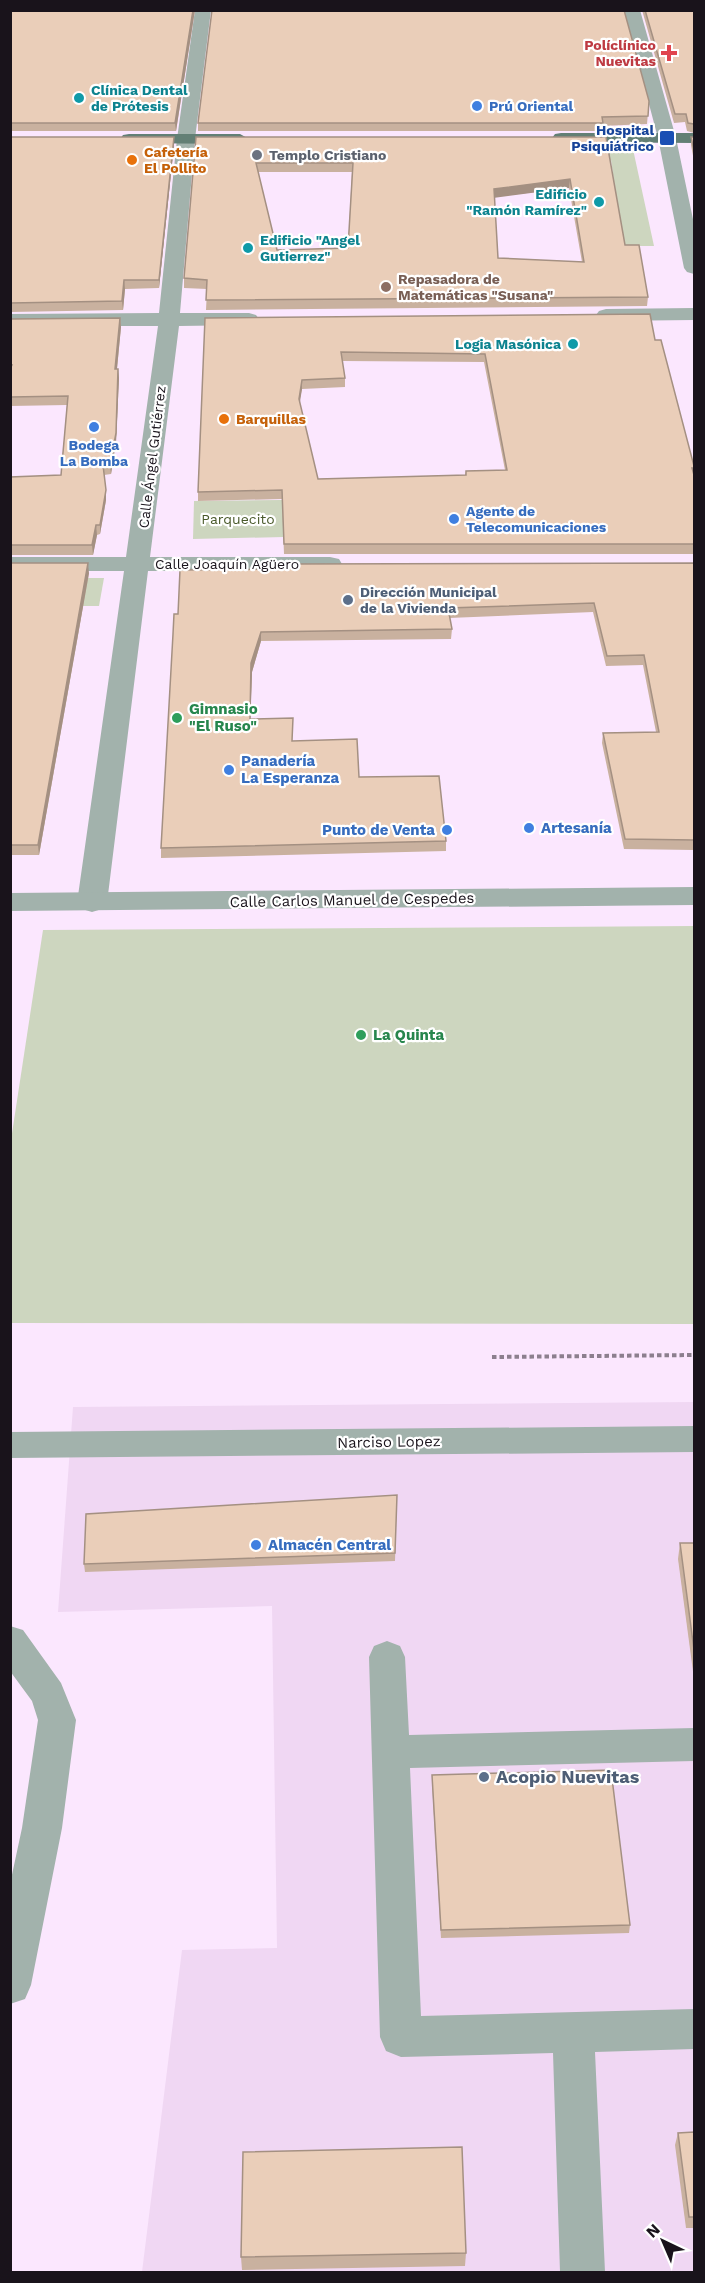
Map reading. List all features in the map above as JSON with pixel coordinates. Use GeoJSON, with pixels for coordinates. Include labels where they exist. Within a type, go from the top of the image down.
{"type":"FeatureCollection","features":[{"type":"Feature","properties":{"kind":"main road"},"geometry":{"type":"LineString","coordinates":[[538,138],[694,138]]}},
{"type":"Feature","properties":{"kind":"main road"},"geometry":{"type":"LineString","coordinates":[[116,139],[256,139]]}},
{"type":"Feature","properties":{"kind":"street","name":"Calle Ángel Gutiérrez"},"geometry":{"type":"LineString","coordinates":[[92,903],[169,320],[186,139],[203,10]]}},
{"type":"Feature","properties":{"kind":"street"},"geometry":{"type":"LineString","coordinates":[[632,10],[667,138],[694,268]]}},
{"type":"Feature","properties":{"kind":"street"},"geometry":{"type":"LineString","coordinates":[[587,315],[694,314]]}},
{"type":"Feature","properties":{"kind":"street"},"geometry":{"type":"LineString","coordinates":[[10,320],[265,319]]}},
{"type":"Feature","properties":{"kind":"street","name":"Calle Joaquín Agüero"},"geometry":{"type":"LineString","coordinates":[[10,564],[351,564]]}},
{"type":"Feature","properties":{"kind":"street","name":"Calle Carlos Manuel de Cespedes"},"geometry":{"type":"LineString","coordinates":[[10,902],[694,896]]}},
{"type":"Feature","properties":{"kind":"lane","name":"Narciso Lopez"},"geometry":{"type":"LineString","coordinates":[[10,1444],[694,1439]]}},
{"type":"Feature","properties":{"kind":"lane"},"geometry":{"type":"LineString","coordinates":[[10,1641],[48,1694],[57,1720],[42,1828],[10,1985]]}},
{"type":"Feature","properties":{"kind":"lane"},"geometry":{"type":"LineString","coordinates":[[387,1657],[401,2037],[694,2029]]}},
{"type":"Feature","properties":{"kind":"lane"},"geometry":{"type":"LineString","coordinates":[[390,1752],[694,1744]]}},
{"type":"Feature","properties":{"kind":"lane"},"geometry":{"type":"LineString","coordinates":[[573,2032],[583,2272]]}},
{"type":"Feature","properties":{"kind":"path"},"geometry":{"type":"LineString","coordinates":[[492,1357],[694,1355]]}},
{"type":"Feature","properties":{"kind":"shaded area","name":"Acopio Nuevitas"},"geometry":{"type":"Polygon","coordinates":[[[694,1402],[694,2272],[142,2272],[182,1950],[277,1948],[272,1606],[58,1612],[73,1407],[694,1402]]]}},
{"type":"Feature","properties":{"kind":"green space"},"geometry":{"type":"Polygon","coordinates":[[[631,140],[654,246],[623,246],[611,160],[538,161],[538,141],[631,140]]]}},
{"type":"Feature","properties":{"kind":"green space","name":"Parquecito"},"geometry":{"type":"Polygon","coordinates":[[[282,500],[284,537],[193,539],[194,501],[282,500]]]}},
{"type":"Feature","properties":{"kind":"green space"},"geometry":{"type":"Polygon","coordinates":[[[11,578],[104,578],[99,606],[82,606],[11,578]]]}},
{"type":"Feature","properties":{"kind":"green space","name":"La Quinta"},"geometry":{"type":"Polygon","coordinates":[[[694,926],[694,1324],[11,1323],[11,1140],[43,930],[694,926]]]}},
{"type":"Feature","properties":{"kind":"building"},"geometry":{"type":"Polygon","coordinates":[[[10,10],[193,10],[175,123],[10,123],[10,10]]]}},
{"type":"Feature","properties":{"kind":"building"},"geometry":{"type":"Polygon","coordinates":[[[212,10],[624,10],[649,101],[648,116],[602,117],[603,123],[198,123],[212,10]]]}},
{"type":"Feature","properties":{"kind":"building"},"geometry":{"type":"Polygon","coordinates":[[[645,10],[694,10],[694,124],[688,123],[686,114],[675,114],[645,10]]]}},
{"type":"Feature","properties":{"kind":"building"},"geometry":{"type":"Polygon","coordinates":[[[10,137],[174,137],[159,280],[124,280],[122,301],[10,303],[10,137]]]}},
{"type":"Feature","properties":{"kind":"building"},"geometry":{"type":"Polygon","coordinates":[[[196,137],[606,137],[625,245],[639,245],[648,297],[206,300],[207,280],[184,278],[196,137]],[[256,163],[277,250],[348,248],[353,163],[256,163]],[[570,179],[494,189],[498,258],[584,262],[570,179]]]}},
{"type":"Feature","properties":{"kind":"building"},"geometry":{"type":"Polygon","coordinates":[[[650,314],[655,340],[661,340],[694,466],[692,468],[694,475],[694,544],[284,544],[282,490],[198,492],[205,318],[650,314]],[[341,352],[345,378],[302,380],[299,399],[318,479],[466,475],[466,471],[507,470],[485,354],[341,352]]]}},
{"type":"Feature","properties":{"kind":"building"},"geometry":{"type":"Polygon","coordinates":[[[120,318],[115,369],[118,369],[116,433],[110,465],[103,465],[106,490],[100,525],[96,525],[92,545],[10,545],[10,477],[61,475],[68,396],[10,397],[12,365],[10,365],[10,319],[120,318]]]}},
{"type":"Feature","properties":{"kind":"building"},"geometry":{"type":"Polygon","coordinates":[[[10,563],[88,563],[38,845],[10,845],[10,563]]]}},
{"type":"Feature","properties":{"kind":"building"},"geometry":{"type":"Polygon","coordinates":[[[694,563],[694,840],[625,839],[603,733],[659,732],[644,655],[607,656],[594,603],[448,608],[452,629],[261,632],[251,663],[250,719],[293,718],[292,741],[357,739],[359,777],[439,776],[446,841],[161,848],[174,614],[178,614],[180,570],[285,569],[285,564],[694,563]]]}},
{"type":"Feature","properties":{"kind":"building"},"geometry":{"type":"Polygon","coordinates":[[[397,1495],[395,1553],[84,1564],[86,1514],[397,1495]]]}},
{"type":"Feature","properties":{"kind":"building"},"geometry":{"type":"Polygon","coordinates":[[[680,1543],[694,1543],[694,1650],[680,1543]]]}},
{"type":"Feature","properties":{"kind":"building"},"geometry":{"type":"Polygon","coordinates":[[[611,1770],[630,1925],[441,1930],[432,1775],[611,1770]]]}},
{"type":"Feature","properties":{"kind":"building"},"geometry":{"type":"Polygon","coordinates":[[[694,2132],[694,2217],[689,2217],[678,2133],[694,2132]]]}},
{"type":"Feature","properties":{"kind":"building"},"geometry":{"type":"Polygon","coordinates":[[[462,2147],[466,2253],[241,2257],[243,2152],[462,2147]]]}},
{"type":"Feature","properties":{"kind":"place","name":"Políclínico Nuevitas"},"geometry":{"type":"Point","coordinates":[669,53]}},
{"type":"Feature","properties":{"kind":"place","name":"Clínica Dental de Prótesis"},"geometry":{"type":"Point","coordinates":[79,98]}},
{"type":"Feature","properties":{"kind":"place","name":"Prú Oriental"},"geometry":{"type":"Point","coordinates":[477,106]}},
{"type":"Feature","properties":{"kind":"place","name":"Hospital Psiquiátrico"},"geometry":{"type":"Point","coordinates":[667,138]}},
{"type":"Feature","properties":{"kind":"place","name":"Templo Cristiano"},"geometry":{"type":"Point","coordinates":[257,155]}},
{"type":"Feature","properties":{"kind":"place","name":"Cafetería El Pollito"},"geometry":{"type":"Point","coordinates":[132,160]}},
{"type":"Feature","properties":{"kind":"place","name":"Edificio \"Ramón Ramírez\""},"geometry":{"type":"Point","coordinates":[599,202]}},
{"type":"Feature","properties":{"kind":"place","name":"Edificio \"Angel Gutierrez\""},"geometry":{"type":"Point","coordinates":[248,248]}},
{"type":"Feature","properties":{"kind":"place","name":"Repasadora de Matemáticas \"Susana\""},"geometry":{"type":"Point","coordinates":[386,287]}},
{"type":"Feature","properties":{"kind":"place","name":"Logia Masónica"},"geometry":{"type":"Point","coordinates":[573,344]}},
{"type":"Feature","properties":{"kind":"place","name":"Barquillas"},"geometry":{"type":"Point","coordinates":[224,419]}},
{"type":"Feature","properties":{"kind":"place","name":"Bodega La Bomba"},"geometry":{"type":"Point","coordinates":[94,427]}},
{"type":"Feature","properties":{"kind":"place","name":"Agente de Telecomunicaciones"},"geometry":{"type":"Point","coordinates":[454,519]}},
{"type":"Feature","properties":{"kind":"place","name":"Dirección Municipal de la Vivienda"},"geometry":{"type":"Point","coordinates":[348,600]}},
{"type":"Feature","properties":{"kind":"place","name":"Gimnasio \"El Ruso\""},"geometry":{"type":"Point","coordinates":[177,718]}},
{"type":"Feature","properties":{"kind":"place","name":"Panadería La Esperanza"},"geometry":{"type":"Point","coordinates":[229,770]}},
{"type":"Feature","properties":{"kind":"place","name":"Artesanía"},"geometry":{"type":"Point","coordinates":[529,828]}},
{"type":"Feature","properties":{"kind":"place","name":"Punto de Venta"},"geometry":{"type":"Point","coordinates":[447,830]}},
{"type":"Feature","properties":{"kind":"place","name":"La Quinta"},"geometry":{"type":"Point","coordinates":[361,1035]}},
{"type":"Feature","properties":{"kind":"place","name":"Almacén Central"},"geometry":{"type":"Point","coordinates":[256,1545]}},
{"type":"Feature","properties":{"kind":"place","name":"Acopio Nuevitas"},"geometry":{"type":"Point","coordinates":[484,1777]}}]}
